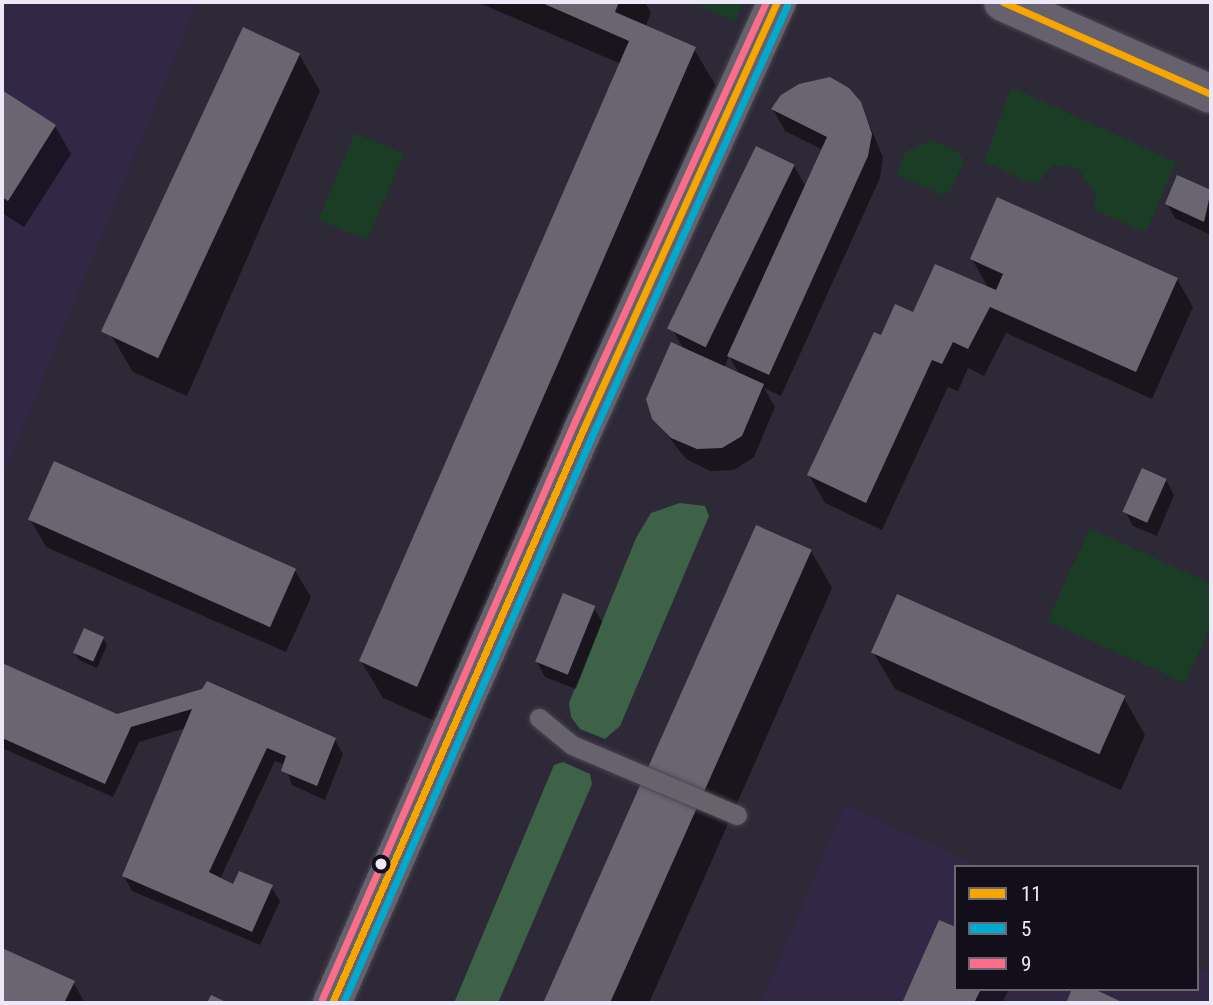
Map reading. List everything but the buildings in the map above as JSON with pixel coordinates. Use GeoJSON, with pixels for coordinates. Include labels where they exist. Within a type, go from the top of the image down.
{"type":"FeatureCollection","features":[{"type":"Feature","properties":{"kind":"street"},"geometry":{"type":"LineString","coordinates":[[332,1003],[590,414],[777,2]]}},
{"type":"Feature","properties":{"kind":"street"},"geometry":{"type":"LineString","coordinates":[[1003,2],[1211,94]]}},
{"type":"Feature","properties":{"kind":"lane"},"geometry":{"type":"LineString","coordinates":[[539,718],[572,745],[737,815]]}},
{"type":"Feature","properties":{"kind":"shaded area"},"geometry":{"type":"Polygon","coordinates":[[[2,2],[198,2],[2,479],[2,2]]]}},
{"type":"Feature","properties":{"kind":"shaded area"},"geometry":{"type":"Polygon","coordinates":[[[845,804],[976,865],[954,865],[954,991],[1199,991],[1199,968],[1211,973],[1211,1003],[761,1003],[845,804]]]}},
{"type":"Feature","properties":{"kind":"green space"},"geometry":{"type":"Polygon","coordinates":[[[691,2],[743,2],[735,21],[691,2]]]}},
{"type":"Feature","properties":{"kind":"green space"},"geometry":{"type":"Polygon","coordinates":[[[1011,87],[1176,162],[1146,232],[1094,210],[1096,195],[1078,169],[1053,165],[1036,185],[984,162],[1011,87]]]}},
{"type":"Feature","properties":{"kind":"green space"},"geometry":{"type":"Polygon","coordinates":[[[355,133],[404,154],[367,240],[318,220],[355,133]]]}},
{"type":"Feature","properties":{"kind":"green space"},"geometry":{"type":"Polygon","coordinates":[[[931,140],[958,152],[964,161],[950,192],[943,195],[896,175],[905,152],[931,140]]]}},
{"type":"Feature","properties":{"kind":"green space"},"geometry":{"type":"Polygon","coordinates":[[[680,503],[705,506],[709,516],[620,726],[605,739],[580,729],[571,717],[569,703],[636,538],[651,513],[680,503]]]}},
{"type":"Feature","properties":{"kind":"green space"},"geometry":{"type":"Polygon","coordinates":[[[1090,528],[1211,584],[1211,625],[1185,683],[1047,621],[1090,528]]]}},
{"type":"Feature","properties":{"kind":"green space"},"geometry":{"type":"Polygon","coordinates":[[[563,762],[590,774],[592,784],[498,1003],[454,1003],[554,765],[563,762]]]}},
{"type":"Feature","properties":{"kind":"transit line","name":"9"},"geometry":{"type":"LineString","coordinates":[[322,999],[575,421],[766,2]]}},
{"type":"Feature","properties":{"kind":"transit line","name":"11"},"geometry":{"type":"LineString","coordinates":[[332,1003],[585,425],[777,2]]}},
{"type":"Feature","properties":{"kind":"transit line","name":"11"},"geometry":{"type":"LineString","coordinates":[[1003,2],[1211,94]]}},
{"type":"Feature","properties":{"kind":"transit line","name":"5"},"geometry":{"type":"LineString","coordinates":[[343,1003],[595,429],[787,6]]}}]}
